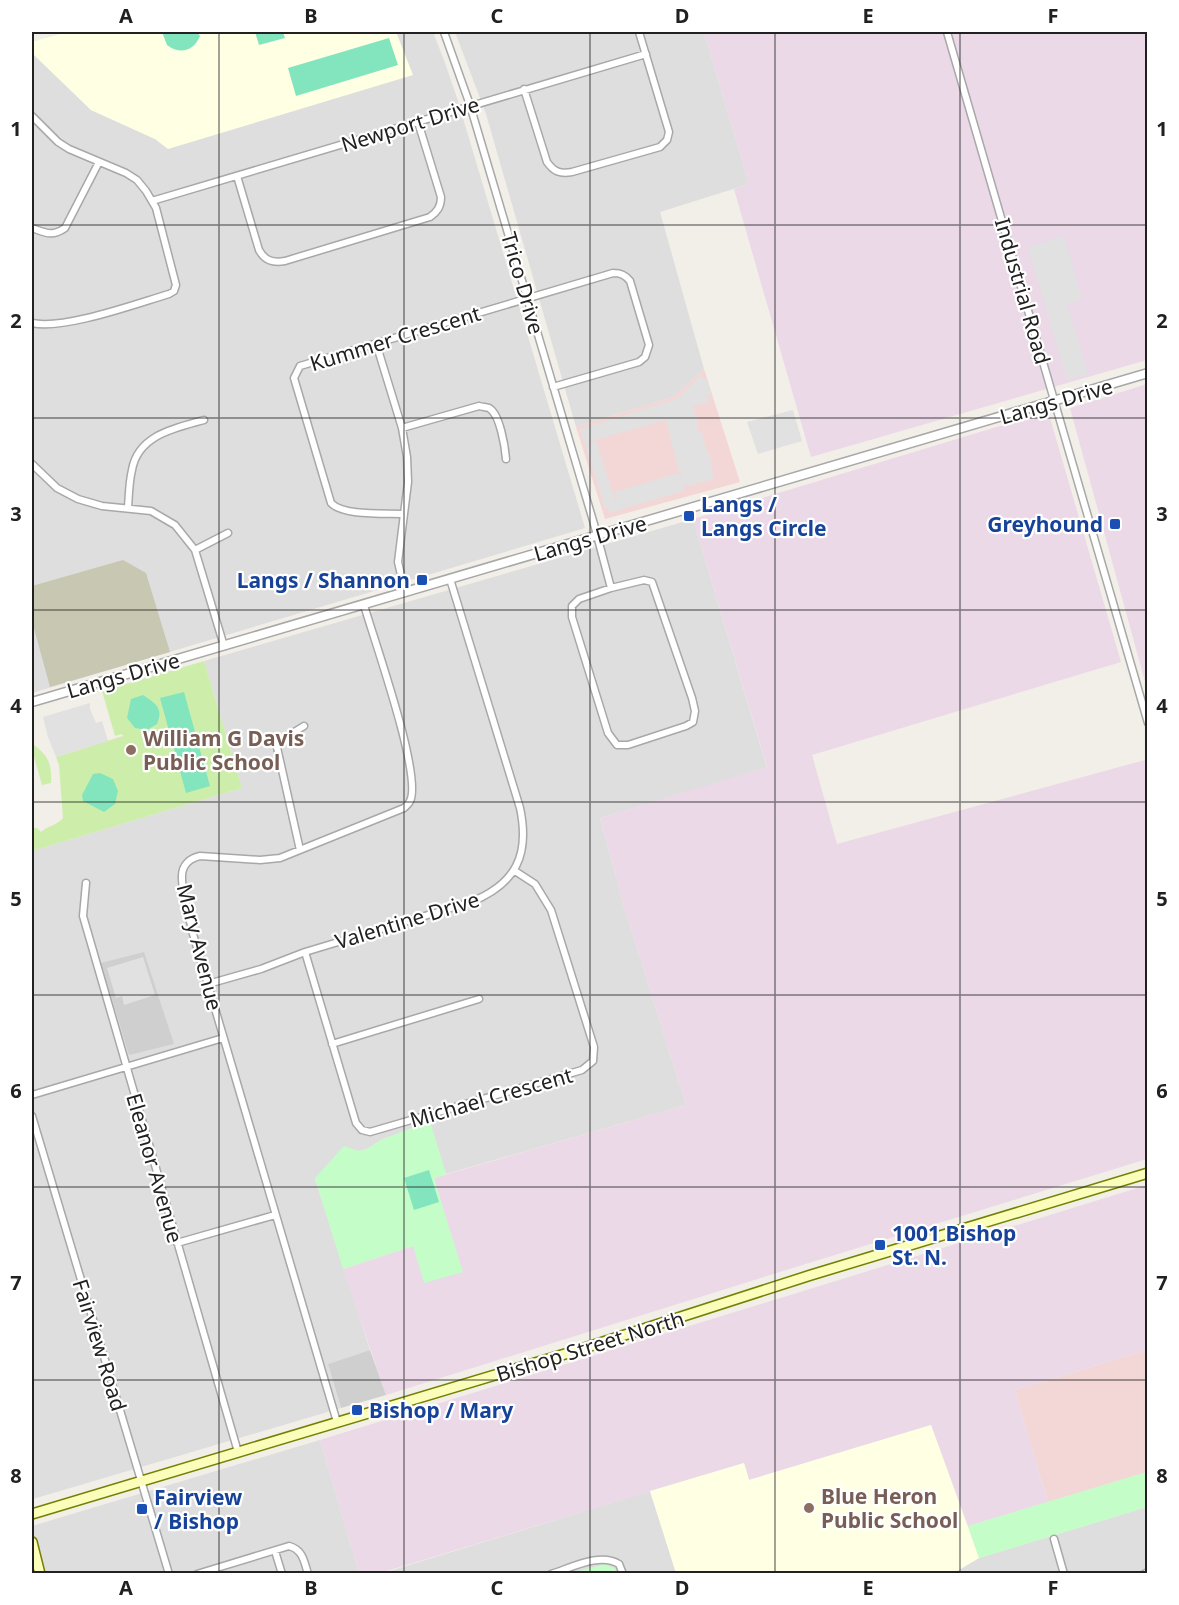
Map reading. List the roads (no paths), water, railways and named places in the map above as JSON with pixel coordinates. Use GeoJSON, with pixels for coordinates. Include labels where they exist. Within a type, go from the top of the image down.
{"type":"FeatureCollection","features":[{"type":"Feature","properties":{"kind":"main road","name":"Bishop Street North"},"geometry":{"type":"LineString","coordinates":[[32,1514],[575,1351],[811,1275],[1148,1173]]}},
{"type":"Feature","properties":{"kind":"main road"},"geometry":{"type":"LineString","coordinates":[[32,1542],[40,1574]]}},
{"type":"Feature","properties":{"kind":"street","name":"Trico Drive"},"geometry":{"type":"LineString","coordinates":[[444,32],[470,105],[611,588]]}},
{"type":"Feature","properties":{"kind":"street"},"geometry":{"type":"LineString","coordinates":[[524,89],[547,162],[552,170],[561,173],[572,172],[660,147],[667,140],[669,132],[639,32]]}},
{"type":"Feature","properties":{"kind":"street","name":"Industrial Road"},"geometry":{"type":"LineString","coordinates":[[947,32],[1148,723]]}},
{"type":"Feature","properties":{"kind":"street","name":"Newport Drive"},"geometry":{"type":"LineString","coordinates":[[152,201],[646,54]]}},
{"type":"Feature","properties":{"kind":"street"},"geometry":{"type":"LineString","coordinates":[[32,116],[58,142],[137,180],[152,201],[176,279],[174,291],[126,307],[54,326],[32,323]]}},
{"type":"Feature","properties":{"kind":"street"},"geometry":{"type":"LineString","coordinates":[[237,176],[259,250],[266,259],[285,261],[430,217],[436,213],[441,205],[441,197],[418,122]]}},
{"type":"Feature","properties":{"kind":"street"},"geometry":{"type":"LineString","coordinates":[[32,228],[56,234],[66,228],[99,162]]}},
{"type":"Feature","properties":{"kind":"street","name":"Kummer Crescent"},"geometry":{"type":"LineString","coordinates":[[404,514],[345,510],[334,507],[294,378],[300,366],[613,273],[621,273],[630,281],[649,345],[645,357],[639,362],[553,387]]}},
{"type":"Feature","properties":{"kind":"street"},"geometry":{"type":"LineString","coordinates":[[376,343],[402,428],[408,470],[398,561],[405,592]]}},
{"type":"Feature","properties":{"kind":"street","name":"Langs Drive"},"geometry":{"type":"LineString","coordinates":[[32,702],[1148,374]]}},
{"type":"Feature","properties":{"kind":"street"},"geometry":{"type":"LineString","coordinates":[[402,428],[479,406],[490,408],[496,415],[505,444],[506,459]]}},
{"type":"Feature","properties":{"kind":"street"},"geometry":{"type":"LineString","coordinates":[[128,507],[132,468],[139,452],[153,438],[204,420]]}},
{"type":"Feature","properties":{"kind":"street"},"geometry":{"type":"LineString","coordinates":[[32,464],[57,488],[78,499],[102,506],[151,511],[164,517],[181,531],[195,550],[224,646]]}},
{"type":"Feature","properties":{"kind":"street"},"geometry":{"type":"LineString","coordinates":[[195,550],[228,533]]}},
{"type":"Feature","properties":{"kind":"street","name":"Valentine Drive"},"geometry":{"type":"LineString","coordinates":[[208,984],[261,969],[305,952],[471,903],[495,891],[515,871],[524,842],[520,808],[450,579]]}},
{"type":"Feature","properties":{"kind":"street"},"geometry":{"type":"LineString","coordinates":[[644,580],[652,582],[695,711],[693,722],[686,726],[628,745],[617,745],[608,733],[572,617],[572,606],[579,599],[611,588],[644,580]]}},
{"type":"Feature","properties":{"kind":"street","name":"Mary Avenue"},"geometry":{"type":"LineString","coordinates":[[337,1422],[190,922],[182,875],[185,865],[193,858],[200,856],[260,860],[280,858],[404,808],[410,801],[412,794],[408,754],[364,605]]}},
{"type":"Feature","properties":{"kind":"street"},"geometry":{"type":"LineString","coordinates":[[300,850],[276,743],[304,726]]}},
{"type":"Feature","properties":{"kind":"street","name":"Michael Crescent"},"geometry":{"type":"LineString","coordinates":[[305,952],[356,1123],[362,1130],[370,1132],[588,1067],[593,1061],[594,1047],[551,910],[535,884],[515,871]]}},
{"type":"Feature","properties":{"kind":"street","name":"Eleanor Avenue"},"geometry":{"type":"LineString","coordinates":[[86,883],[83,916],[125,1068],[238,1452]]}},
{"type":"Feature","properties":{"kind":"street"},"geometry":{"type":"LineString","coordinates":[[332,1044],[479,999]]}},
{"type":"Feature","properties":{"kind":"street"},"geometry":{"type":"LineString","coordinates":[[32,1095],[224,1038]]}},
{"type":"Feature","properties":{"kind":"street","name":"Fairview Road"},"geometry":{"type":"LineString","coordinates":[[32,1116],[169,1574]]}},
{"type":"Feature","properties":{"kind":"street"},"geometry":{"type":"LineString","coordinates":[[177,1243],[275,1215]]}},
{"type":"Feature","properties":{"kind":"street"},"geometry":{"type":"LineString","coordinates":[[1053,1539],[1064,1574]]}},
{"type":"Feature","properties":{"kind":"street"},"geometry":{"type":"LineString","coordinates":[[197,1574],[289,1546],[296,1548],[302,1555],[308,1574]]}},
{"type":"Feature","properties":{"kind":"street"},"geometry":{"type":"LineString","coordinates":[[275,1551],[282,1574]]}},
{"type":"Feature","properties":{"kind":"street"},"geometry":{"type":"LineString","coordinates":[[551,1574],[595,1560],[608,1559],[619,1564],[623,1574]]}},
{"type":"Feature","properties":{"kind":"place","name":"Langs / Langs Circle"},"geometry":{"type":"Point","coordinates":[689,516]}},
{"type":"Feature","properties":{"kind":"place","name":"Greyhound"},"geometry":{"type":"Point","coordinates":[1115,524]}},
{"type":"Feature","properties":{"kind":"place","name":"Langs / Shannon"},"geometry":{"type":"Point","coordinates":[422,580]}},
{"type":"Feature","properties":{"kind":"place","name":"William G Davis Public School"},"geometry":{"type":"Point","coordinates":[131,750]}},
{"type":"Feature","properties":{"kind":"place","name":"1001 Bishop St. N."},"geometry":{"type":"Point","coordinates":[880,1245]}},
{"type":"Feature","properties":{"kind":"place","name":"Bishop / Mary"},"geometry":{"type":"Point","coordinates":[357,1410]}},
{"type":"Feature","properties":{"kind":"place","name":"Blue Heron Public School"},"geometry":{"type":"Point","coordinates":[809,1508]}},
{"type":"Feature","properties":{"kind":"place","name":"Fairview / Bishop"},"geometry":{"type":"Point","coordinates":[142,1509]}}]}
